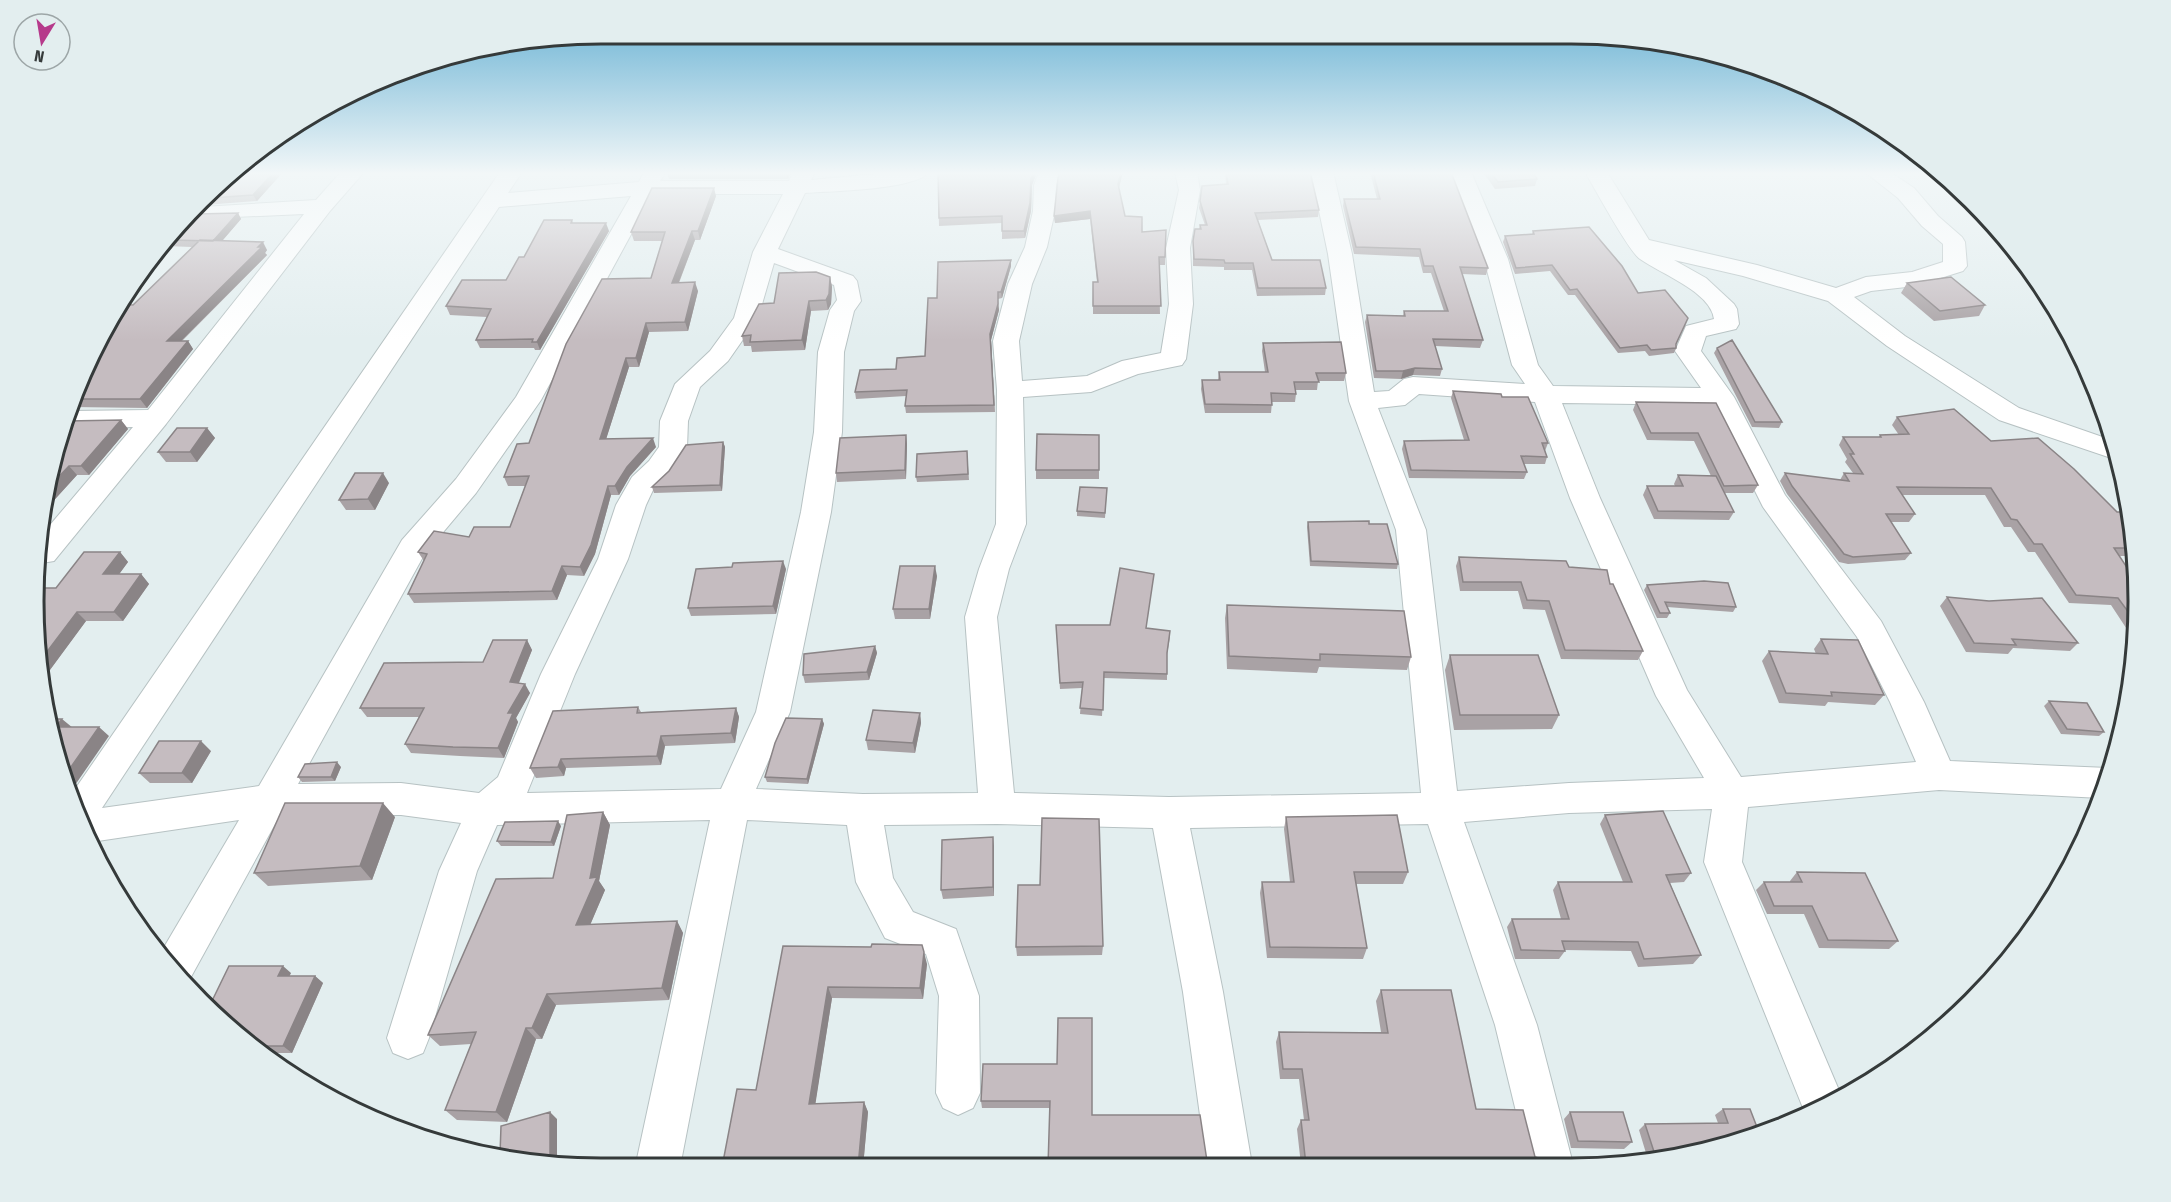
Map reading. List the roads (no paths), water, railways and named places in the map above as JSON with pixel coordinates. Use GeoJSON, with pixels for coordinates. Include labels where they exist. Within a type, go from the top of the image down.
{"type":"FeatureCollection","features":[{"type":"Feature","properties":{"kind":"street"},"geometry":{"type":"LineString","coordinates":[[46,549],[156,418],[305,228]]}},
{"type":"Feature","properties":{"kind":"street"},"geometry":{"type":"LineString","coordinates":[[83,806],[473,228]]}},
{"type":"Feature","properties":{"kind":"street"},"geometry":{"type":"LineString","coordinates":[[177,963],[413,548],[466,486],[528,400],[623,228]]}},
{"type":"Feature","properties":{"kind":"street"},"geometry":{"type":"LineString","coordinates":[[408,1038],[458,871],[485,810],[512,787],[558,674],[613,559],[631,506],[642,484],[659,468],[673,448],[674,421],[688,384],[719,356],[746,318],[765,252],[777,228]]}},
{"type":"Feature","properties":{"kind":"street"},"geometry":{"type":"LineString","coordinates":[[997,808],[981,617],[994,569],[1011,524],[1010,390],[1006,341],[1020,284],[1036,247],[1040,228]]}},
{"type":"Feature","properties":{"kind":"street"},"geometry":{"type":"LineString","coordinates":[[1010,390],[1091,384],[1131,367],[1173,359],[1180,305],[1178,247],[1183,228]]}},
{"type":"Feature","properties":{"kind":"street"},"geometry":{"type":"LineString","coordinates":[[1334,228],[1362,401],[1411,530],[1441,808],[1516,1025],[1549,1158]]}},
{"type":"Feature","properties":{"kind":"street"},"geometry":{"type":"LineString","coordinates":[[1483,228],[1496,259],[1525,365],[1545,394],[1585,498],[1673,696],[1732,793],[1723,862],[1821,1099]]}},
{"type":"Feature","properties":{"kind":"street"},"geometry":{"type":"LineString","coordinates":[[1630,228],[1645,253],[1698,283],[1725,309],[1727,324],[1695,331],[1688,351],[1721,398],[1773,500],[1870,630],[1907,702],[1939,776]]}},
{"type":"Feature","properties":{"kind":"street"},"geometry":{"type":"LineString","coordinates":[[1837,296],[1866,284],[1915,279],[1955,266],[1954,242],[1938,228]]}},
{"type":"Feature","properties":{"kind":"street"},"geometry":{"type":"LineString","coordinates":[[1640,245],[1749,270],[1837,296],[1896,340],[2009,414],[2106,448]]}},
{"type":"Feature","properties":{"kind":"street"},"geometry":{"type":"LineString","coordinates":[[659,1158],[732,804],[773,712],[816,512],[828,432],[831,352],[842,310],[849,301],[845,281],[765,252]]}},
{"type":"Feature","properties":{"kind":"street"},"geometry":{"type":"LineString","coordinates":[[1362,401],[1396,399],[1413,385],[1545,394],[1721,398]]}},
{"type":"Feature","properties":{"kind":"street"},"geometry":{"type":"LineString","coordinates":[[74,420],[156,418]]}},
{"type":"Feature","properties":{"kind":"street"},"geometry":{"type":"LineString","coordinates":[[91,826],[270,800],[401,799],[485,810],[732,804],[863,810],[997,808],[1169,813],[1441,808],[1569,798],[1732,793],[1939,776],[2097,783]]}},
{"type":"Feature","properties":{"kind":"street"},"geometry":{"type":"LineString","coordinates":[[863,810],[875,882],[899,925],[942,942],[959,996],[958,1093]]}},
{"type":"Feature","properties":{"kind":"street"},"geometry":{"type":"LineString","coordinates":[[1169,813],[1203,992],[1229,1158]]}}]}
